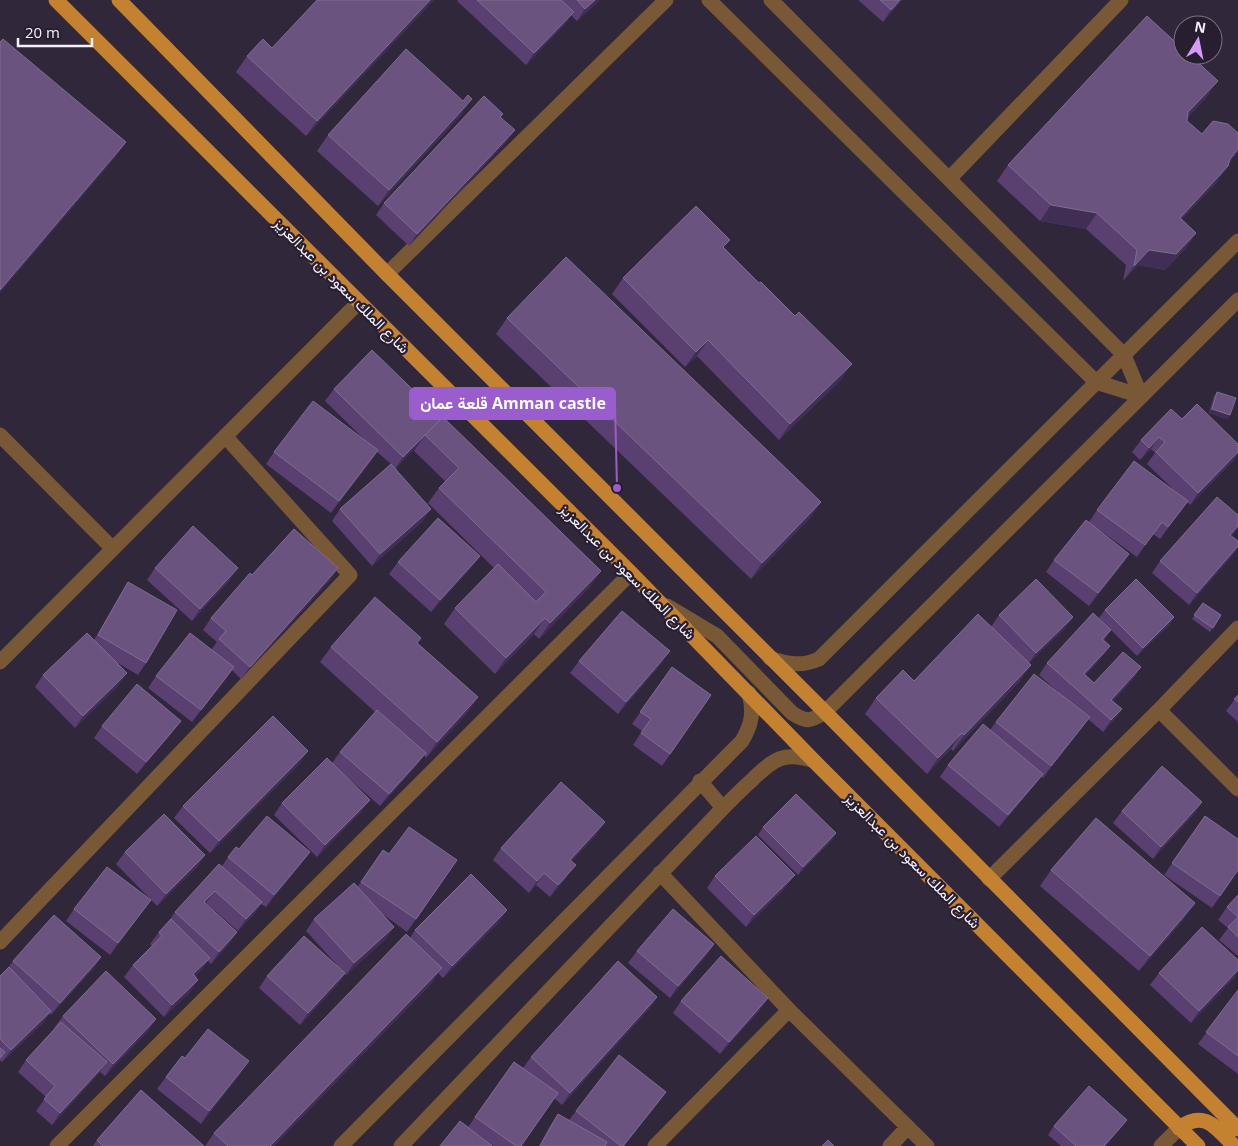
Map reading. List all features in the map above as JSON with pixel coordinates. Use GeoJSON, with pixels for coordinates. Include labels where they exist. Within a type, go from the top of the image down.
{"type":"FeatureCollection","features":[{"type":"Feature","properties":{"kind":"main road","name":"شارع الملك سعود بن عبدالعزيز"},"geometry":{"type":"LineString","coordinates":[[56,0],[631,573],[814,761],[1198,1146]]}},
{"type":"Feature","properties":{"kind":"main road"},"geometry":{"type":"LineString","coordinates":[[119,0],[387,274],[825,712],[1238,1130]]}},
{"type":"Feature","properties":{"kind":"main road"},"geometry":{"type":"LineString","coordinates":[[1179,1128],[1187,1122],[1196,1119],[1204,1120],[1213,1124],[1234,1146]]}},
{"type":"Feature","properties":{"kind":"street"},"geometry":{"type":"LineString","coordinates":[[387,274],[666,0]]}},
{"type":"Feature","properties":{"kind":"street"},"geometry":{"type":"LineString","coordinates":[[709,0],[1096,382],[1141,396]]}},
{"type":"Feature","properties":{"kind":"street"},"geometry":{"type":"LineString","coordinates":[[771,0],[1124,355],[1141,396]]}},
{"type":"Feature","properties":{"kind":"street"},"geometry":{"type":"LineString","coordinates":[[949,179],[1121,0]]}},
{"type":"Feature","properties":{"kind":"street"},"geometry":{"type":"LineString","coordinates":[[770,658],[796,665],[810,663],[819,659],[1238,241]]}},
{"type":"Feature","properties":{"kind":"street"},"geometry":{"type":"LineString","coordinates":[[658,601],[717,636],[792,713],[799,718],[814,720],[825,712],[1238,300]]}},
{"type":"Feature","properties":{"kind":"street"},"geometry":{"type":"LineString","coordinates":[[0,662],[359,302]]}},
{"type":"Feature","properties":{"kind":"street"},"geometry":{"type":"LineString","coordinates":[[0,435],[113,549]]}},
{"type":"Feature","properties":{"kind":"street"},"geometry":{"type":"LineString","coordinates":[[0,942],[350,575],[225,436]]}},
{"type":"Feature","properties":{"kind":"street"},"geometry":{"type":"LineString","coordinates":[[57,1146],[631,573]]}},
{"type":"Feature","properties":{"kind":"street"},"geometry":{"type":"LineString","coordinates":[[989,879],[1159,710],[1238,628]]}},
{"type":"Feature","properties":{"kind":"street"},"geometry":{"type":"LineString","coordinates":[[342,1146],[742,740],[752,718],[749,694]]}},
{"type":"Feature","properties":{"kind":"street"},"geometry":{"type":"LineString","coordinates":[[1159,710],[1238,789]]}},
{"type":"Feature","properties":{"kind":"street"},"geometry":{"type":"LineString","coordinates":[[401,1146],[660,873],[768,764],[779,758],[790,756],[814,761]]}},
{"type":"Feature","properties":{"kind":"street"},"geometry":{"type":"LineString","coordinates":[[700,781],[723,808]]}},
{"type":"Feature","properties":{"kind":"street"},"geometry":{"type":"LineString","coordinates":[[660,873],[790,1010],[927,1146]]}},
{"type":"Feature","properties":{"kind":"street"},"geometry":{"type":"LineString","coordinates":[[655,1146],[790,1010]]}},
{"type":"Feature","properties":{"kind":"street"},"geometry":{"type":"LineString","coordinates":[[890,1146],[908,1127]]}},
{"type":"Feature","properties":{"kind":"street"},"geometry":{"type":"LineString","coordinates":[[1161,1146],[1179,1128]]}},
{"type":"Feature","properties":{"kind":"building"},"geometry":{"type":"Polygon","coordinates":[[[317,0],[430,0],[317,121],[247,56],[263,39],[272,48],[317,0]]]}},
{"type":"Feature","properties":{"kind":"building"},"geometry":{"type":"Polygon","coordinates":[[[477,0],[561,0],[574,12],[534,53],[477,0]]]}},
{"type":"Feature","properties":{"kind":"building"},"geometry":{"type":"Polygon","coordinates":[[[577,0],[595,0],[585,9],[577,0]]]}},
{"type":"Feature","properties":{"kind":"building"},"geometry":{"type":"Polygon","coordinates":[[[880,0],[900,0],[891,10],[880,0]]]}},
{"type":"Feature","properties":{"kind":"building"},"geometry":{"type":"Polygon","coordinates":[[[1147,16],[1173,40],[1173,65],[1201,65],[1218,81],[1188,112],[1187,121],[1202,134],[1213,121],[1228,124],[1238,133],[1238,149],[1230,159],[1228,166],[1180,218],[1196,233],[1176,254],[1149,250],[1134,266],[1137,250],[1097,213],[1051,205],[1008,165],[1147,16]]]}},
{"type":"Feature","properties":{"kind":"building"},"geometry":{"type":"Polygon","coordinates":[[[3,39],[126,142],[0,290],[0,42],[3,39]]]}},
{"type":"Feature","properties":{"kind":"building"},"geometry":{"type":"Polygon","coordinates":[[[406,49],[463,101],[468,95],[472,99],[389,190],[328,135],[406,49]]]}},
{"type":"Feature","properties":{"kind":"building"},"geometry":{"type":"Polygon","coordinates":[[[484,96],[503,114],[500,117],[515,130],[417,234],[384,203],[484,96]]]}},
{"type":"Feature","properties":{"kind":"building"},"geometry":{"type":"Polygon","coordinates":[[[696,206],[730,240],[723,247],[795,316],[799,312],[852,364],[790,424],[708,340],[696,352],[623,278],[696,206]]]}},
{"type":"Feature","properties":{"kind":"building"},"geometry":{"type":"Polygon","coordinates":[[[566,257],[821,502],[762,563],[507,318],[566,257]]]}},
{"type":"Feature","properties":{"kind":"building"},"geometry":{"type":"Polygon","coordinates":[[[372,350],[442,418],[403,457],[334,389],[372,350]]]}},
{"type":"Feature","properties":{"kind":"building"},"geometry":{"type":"Polygon","coordinates":[[[1217,392],[1236,398],[1230,415],[1212,409],[1217,392]]]}},
{"type":"Feature","properties":{"kind":"building"},"geometry":{"type":"Polygon","coordinates":[[[313,401],[378,450],[339,501],[274,452],[313,401]]]}},
{"type":"Feature","properties":{"kind":"building"},"geometry":{"type":"Polygon","coordinates":[[[1197,404],[1238,444],[1238,452],[1198,493],[1156,452],[1165,442],[1159,437],[1149,448],[1141,440],[1171,409],[1182,419],[1197,404]]]}},
{"type":"Feature","properties":{"kind":"building"},"geometry":{"type":"Polygon","coordinates":[[[443,417],[601,571],[550,623],[545,618],[506,658],[455,608],[498,564],[536,602],[546,592],[439,488],[459,468],[425,435],[443,417]]]}},
{"type":"Feature","properties":{"kind":"building"},"geometry":{"type":"Polygon","coordinates":[[[1134,461],[1188,501],[1168,527],[1162,522],[1145,545],[1097,510],[1134,461]]]}},
{"type":"Feature","properties":{"kind":"building"},"geometry":{"type":"Polygon","coordinates":[[[391,464],[431,509],[380,554],[340,509],[391,464]]]}},
{"type":"Feature","properties":{"kind":"building"},"geometry":{"type":"Polygon","coordinates":[[[1217,497],[1238,515],[1238,526],[1230,535],[1238,541],[1238,546],[1197,593],[1160,561],[1217,497]]]}},
{"type":"Feature","properties":{"kind":"building"},"geometry":{"type":"Polygon","coordinates":[[[438,518],[480,556],[440,600],[398,562],[438,518]]]}},
{"type":"Feature","properties":{"kind":"building"},"geometry":{"type":"Polygon","coordinates":[[[1086,520],[1129,554],[1098,593],[1054,560],[1086,520]]]}},
{"type":"Feature","properties":{"kind":"building"},"geometry":{"type":"Polygon","coordinates":[[[193,526],[238,568],[200,609],[155,568],[193,526]]]}},
{"type":"Feature","properties":{"kind":"building"},"geometry":{"type":"Polygon","coordinates":[[[294,529],[338,568],[250,667],[219,639],[226,631],[211,618],[250,573],[252,575],[294,529]]]}},
{"type":"Feature","properties":{"kind":"building"},"geometry":{"type":"Polygon","coordinates":[[[1036,579],[1073,617],[1036,653],[999,615],[1036,579]]]}},
{"type":"Feature","properties":{"kind":"building"},"geometry":{"type":"Polygon","coordinates":[[[1136,579],[1174,617],[1143,648],[1105,610],[1136,579]]]}},
{"type":"Feature","properties":{"kind":"building"},"geometry":{"type":"Polygon","coordinates":[[[128,582],[177,610],[146,663],[98,635],[128,582]]]}},
{"type":"Feature","properties":{"kind":"building"},"geometry":{"type":"Polygon","coordinates":[[[375,597],[421,638],[417,643],[478,697],[437,742],[331,647],[375,597]]]}},
{"type":"Feature","properties":{"kind":"building"},"geometry":{"type":"Polygon","coordinates":[[[1203,603],[1221,615],[1213,628],[1194,615],[1203,603]]]}},
{"type":"Feature","properties":{"kind":"building"},"geometry":{"type":"Polygon","coordinates":[[[622,611],[670,651],[626,702],[579,661],[622,611]]]}},
{"type":"Feature","properties":{"kind":"building"},"geometry":{"type":"Polygon","coordinates":[[[1093,613],[1111,630],[1102,639],[1110,646],[1084,674],[1094,683],[1123,652],[1141,667],[1111,700],[1122,709],[1111,720],[1047,663],[1093,613]]]}},
{"type":"Feature","properties":{"kind":"building"},"geometry":{"type":"Polygon","coordinates":[[[978,614],[1031,665],[964,735],[962,733],[938,758],[876,698],[903,670],[914,681],[978,614]]]}},
{"type":"Feature","properties":{"kind":"building"},"geometry":{"type":"Polygon","coordinates":[[[87,633],[127,673],[83,716],[43,675],[87,633]]]}},
{"type":"Feature","properties":{"kind":"building"},"geometry":{"type":"Polygon","coordinates":[[[190,633],[234,667],[201,710],[156,676],[190,633]]]}},
{"type":"Feature","properties":{"kind":"building"},"geometry":{"type":"Polygon","coordinates":[[[672,667],[711,695],[670,754],[641,733],[651,719],[640,712],[672,667]]]}},
{"type":"Feature","properties":{"kind":"building"},"geometry":{"type":"Polygon","coordinates":[[[1034,674],[1090,717],[1051,766],[996,722],[1034,674]]]}},
{"type":"Feature","properties":{"kind":"building"},"geometry":{"type":"Polygon","coordinates":[[[137,684],[181,721],[146,762],[102,726],[137,684]]]}},
{"type":"Feature","properties":{"kind":"building"},"geometry":{"type":"Polygon","coordinates":[[[377,710],[426,753],[389,794],[340,752],[377,710]]]}},
{"type":"Feature","properties":{"kind":"building"},"geometry":{"type":"Polygon","coordinates":[[[273,716],[308,751],[219,841],[183,806],[273,716]]]}},
{"type":"Feature","properties":{"kind":"building"},"geometry":{"type":"Polygon","coordinates":[[[983,724],[1043,774],[1008,815],[948,765],[983,724]]]}},
{"type":"Feature","properties":{"kind":"building"},"geometry":{"type":"Polygon","coordinates":[[[327,758],[370,800],[325,845],[282,803],[327,758]]]}},
{"type":"Feature","properties":{"kind":"building"},"geometry":{"type":"Polygon","coordinates":[[[1162,766],[1202,802],[1161,847],[1122,811],[1162,766]]]}},
{"type":"Feature","properties":{"kind":"building"},"geometry":{"type":"Polygon","coordinates":[[[561,782],[605,822],[570,860],[576,865],[558,885],[544,873],[537,881],[501,848],[561,782]]]}},
{"type":"Feature","properties":{"kind":"building"},"geometry":{"type":"Polygon","coordinates":[[[796,794],[836,833],[803,867],[763,827],[796,794]]]}},
{"type":"Feature","properties":{"kind":"building"},"geometry":{"type":"Polygon","coordinates":[[[164,814],[205,855],[166,894],[125,852],[164,814]]]}},
{"type":"Feature","properties":{"kind":"building"},"geometry":{"type":"Polygon","coordinates":[[[267,816],[310,852],[274,895],[228,857],[236,847],[239,849],[267,816]]]}},
{"type":"Feature","properties":{"kind":"building"},"geometry":{"type":"Polygon","coordinates":[[[1205,816],[1238,839],[1238,870],[1220,896],[1172,863],[1205,816]]]}},
{"type":"Feature","properties":{"kind":"building"},"geometry":{"type":"Polygon","coordinates":[[[1096,818],[1195,903],[1150,956],[1051,870],[1096,818]]]}},
{"type":"Feature","properties":{"kind":"building"},"geometry":{"type":"Polygon","coordinates":[[[409,827],[457,860],[416,919],[361,882],[383,850],[389,854],[409,827]]]}},
{"type":"Feature","properties":{"kind":"building"},"geometry":{"type":"Polygon","coordinates":[[[756,836],[795,875],[754,915],[715,876],[756,836]]]}},
{"type":"Feature","properties":{"kind":"building"},"geometry":{"type":"Polygon","coordinates":[[[219,864],[262,902],[246,919],[215,891],[204,902],[237,932],[219,952],[175,912],[219,864]]]}},
{"type":"Feature","properties":{"kind":"building"},"geometry":{"type":"Polygon","coordinates":[[[107,867],[151,900],[118,943],[74,909],[107,867]]]}},
{"type":"Feature","properties":{"kind":"building"},"geometry":{"type":"Polygon","coordinates":[[[471,874],[507,910],[452,966],[415,930],[471,874]]]}},
{"type":"Feature","properties":{"kind":"building"},"geometry":{"type":"Polygon","coordinates":[[[354,883],[394,927],[354,963],[314,919],[354,883]]]}},
{"type":"Feature","properties":{"kind":"building"},"geometry":{"type":"Polygon","coordinates":[[[1238,895],[1238,917],[1227,907],[1238,895]]]}},
{"type":"Feature","properties":{"kind":"building"},"geometry":{"type":"Polygon","coordinates":[[[673,909],[714,944],[678,986],[637,951],[673,909]]]}},
{"type":"Feature","properties":{"kind":"building"},"geometry":{"type":"Polygon","coordinates":[[[54,915],[101,957],[60,1003],[13,961],[54,915]]]}},
{"type":"Feature","properties":{"kind":"building"},"geometry":{"type":"Polygon","coordinates":[[[1238,917],[1238,937],[1228,927],[1238,917]]]}},
{"type":"Feature","properties":{"kind":"building"},"geometry":{"type":"Polygon","coordinates":[[[171,919],[210,958],[193,974],[198,980],[172,1005],[133,965],[162,936],[159,932],[171,919]]]}},
{"type":"Feature","properties":{"kind":"building"},"geometry":{"type":"Polygon","coordinates":[[[1202,927],[1238,960],[1238,970],[1199,1011],[1159,973],[1202,927]]]}},
{"type":"Feature","properties":{"kind":"building"},"geometry":{"type":"Polygon","coordinates":[[[406,934],[442,968],[270,1146],[228,1146],[214,1133],[406,934]]]}},
{"type":"Feature","properties":{"kind":"building"},"geometry":{"type":"Polygon","coordinates":[[[304,936],[345,973],[308,1013],[267,976],[304,936]]]}},
{"type":"Feature","properties":{"kind":"building"},"geometry":{"type":"Polygon","coordinates":[[[721,956],[768,998],[729,1042],[681,1001],[721,956]]]}},
{"type":"Feature","properties":{"kind":"building"},"geometry":{"type":"Polygon","coordinates":[[[618,961],[657,997],[570,1093],[531,1057],[618,961]]]}},
{"type":"Feature","properties":{"kind":"building"},"geometry":{"type":"Polygon","coordinates":[[[9,967],[51,1011],[11,1050],[0,1039],[0,976],[9,967]]]}},
{"type":"Feature","properties":{"kind":"building"},"geometry":{"type":"Polygon","coordinates":[[[106,971],[156,1019],[113,1064],[63,1016],[106,971]]]}},
{"type":"Feature","properties":{"kind":"building"},"geometry":{"type":"Polygon","coordinates":[[[1238,990],[1238,1056],[1206,1032],[1238,990]]]}},
{"type":"Feature","properties":{"kind":"building"},"geometry":{"type":"Polygon","coordinates":[[[61,1022],[107,1062],[60,1113],[44,1099],[55,1086],[26,1060],[61,1022]]]}},
{"type":"Feature","properties":{"kind":"building"},"geometry":{"type":"Polygon","coordinates":[[[208,1029],[249,1061],[209,1111],[166,1077],[182,1056],[185,1058],[208,1029]]]}},
{"type":"Feature","properties":{"kind":"building"},"geometry":{"type":"Polygon","coordinates":[[[0,1048],[5,1052],[0,1058],[0,1048]]]}},
{"type":"Feature","properties":{"kind":"building"},"geometry":{"type":"Polygon","coordinates":[[[619,1055],[666,1092],[623,1146],[576,1111],[619,1055]]]}},
{"type":"Feature","properties":{"kind":"building"},"geometry":{"type":"Polygon","coordinates":[[[514,1062],[558,1093],[521,1146],[516,1146],[475,1117],[514,1062]]]}},
{"type":"Feature","properties":{"kind":"building"},"geometry":{"type":"Polygon","coordinates":[[[1089,1086],[1127,1120],[1104,1146],[1076,1146],[1054,1126],[1089,1086]]]}},
{"type":"Feature","properties":{"kind":"building"},"geometry":{"type":"Polygon","coordinates":[[[141,1090],[204,1146],[103,1146],[97,1140],[141,1090]]]}},
{"type":"Feature","properties":{"kind":"building"},"geometry":{"type":"Polygon","coordinates":[[[558,1114],[607,1142],[605,1146],[540,1146],[558,1114]]]}},
{"type":"Feature","properties":{"kind":"building"},"geometry":{"type":"Polygon","coordinates":[[[460,1121],[492,1146],[440,1146],[460,1121]]]}},
{"type":"Feature","properties":{"kind":"building"},"geometry":{"type":"Polygon","coordinates":[[[828,1140],[834,1146],[822,1146],[828,1140]]]}},
{"type":"Feature","properties":{"kind":"place","name":"قلعة عمان Amman castle"},"geometry":{"type":"Point","coordinates":[617,488]}}]}
